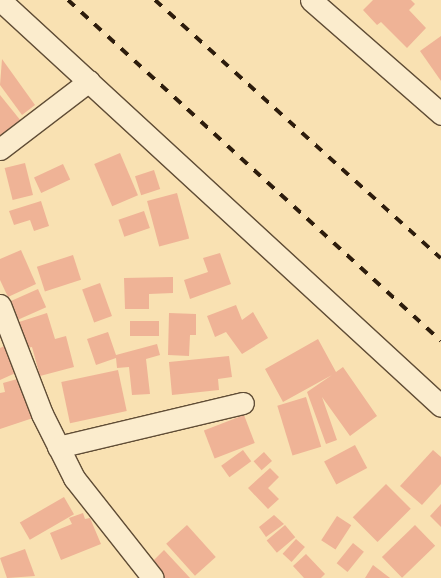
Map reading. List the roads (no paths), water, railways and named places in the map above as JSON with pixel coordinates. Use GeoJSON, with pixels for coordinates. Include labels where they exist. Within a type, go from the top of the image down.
{"type":"FeatureCollection","features":[{"type":"Feature","properties":{"kind":"street"},"geometry":{"type":"LineString","coordinates":[[0,0],[441,406]]}},
{"type":"Feature","properties":{"kind":"street"},"geometry":{"type":"LineString","coordinates":[[311,0],[441,114]]}},
{"type":"Feature","properties":{"kind":"street"},"geometry":{"type":"LineString","coordinates":[[0,149],[89,81]]}},
{"type":"Feature","properties":{"kind":"street"},"geometry":{"type":"LineString","coordinates":[[0,305],[58,447],[74,478],[153,578]]}},
{"type":"Feature","properties":{"kind":"street"},"geometry":{"type":"LineString","coordinates":[[58,447],[243,403]]}},
{"type":"Feature","properties":{"kind":"railway"},"geometry":{"type":"LineString","coordinates":[[68,0],[441,341]]}},
{"type":"Feature","properties":{"kind":"railway"},"geometry":{"type":"LineString","coordinates":[[155,0],[441,258]]}}]}
